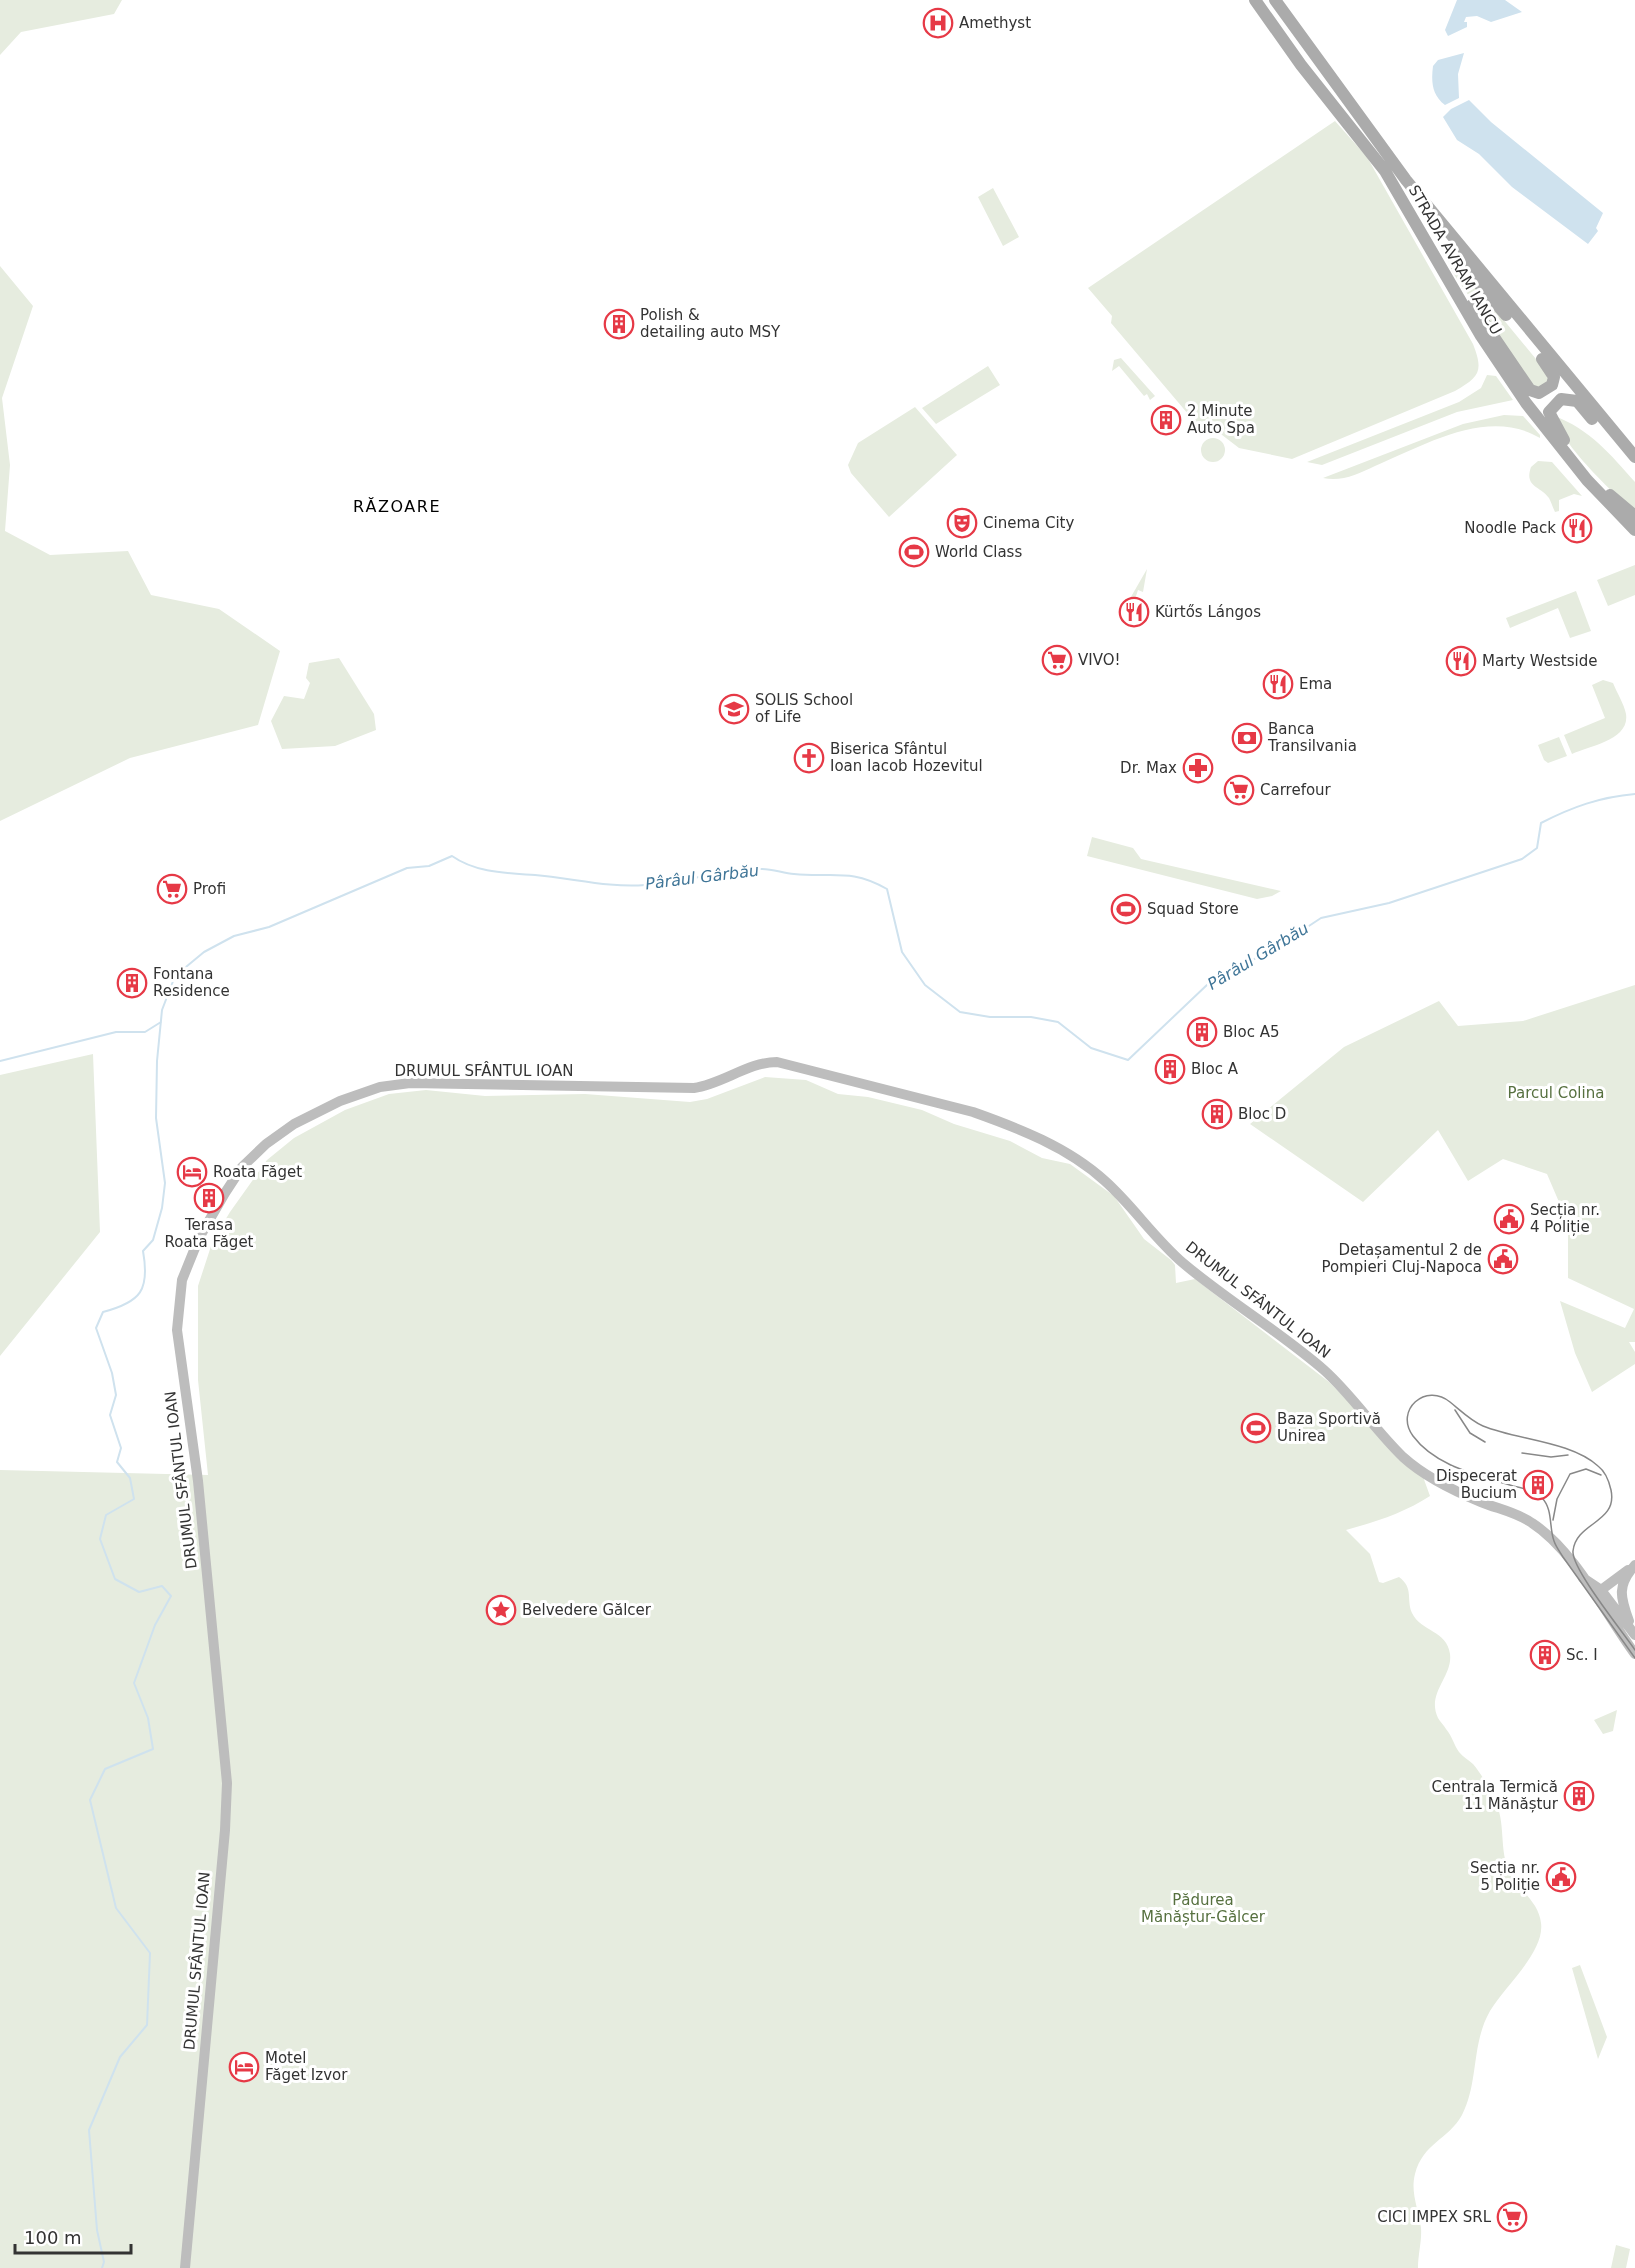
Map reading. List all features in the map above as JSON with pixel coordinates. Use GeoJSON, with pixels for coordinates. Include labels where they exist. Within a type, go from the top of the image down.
{"type":"FeatureCollection","features":[{"type":"Feature","properties":{"kind":"main road","name":"STRADA AVRAM IANCU"},"geometry":{"type":"LineString","coordinates":[[1255,0],[1300,65],[1385,171],[1481,336],[1526,403],[1587,480],[1635,530]]}},
{"type":"Feature","properties":{"kind":"main road","name":"STRADA AVRAM IANCU"},"geometry":{"type":"LineString","coordinates":[[1275,0],[1393,162],[1635,457]]}},
{"type":"Feature","properties":{"kind":"main road"},"geometry":{"type":"LineString","coordinates":[[1444,272],[1462,291],[1530,390],[1539,393],[1547,391],[1554,377],[1551,369],[1473,277],[1450,233]]}},
{"type":"Feature","properties":{"kind":"main road"},"geometry":{"type":"LineString","coordinates":[[1622,441],[1595,422],[1577,401],[1569,398],[1561,399],[1549,412],[1562,437],[1578,459],[1617,502],[1635,516]]}},
{"type":"Feature","properties":{"kind":"main road","name":"DRUMUL SFÂNTUL IOAN"},"geometry":{"type":"LineString","coordinates":[[185,2268],[225,1830],[227,1783],[198,1481],[177,1330],[178,1301],[186,1267],[199,1238],[240,1170],[276,1136],[318,1110],[364,1092],[398,1084],[694,1088],[717,1082],[757,1066],[777,1062],[973,1112],[1003,1122],[1038,1138],[1089,1168],[1118,1193],[1154,1236],[1181,1262],[1305,1354],[1338,1383],[1389,1441],[1417,1468],[1482,1503],[1529,1521],[1554,1542],[1597,1592]]}},
{"type":"Feature","properties":{"kind":"main road"},"geometry":{"type":"LineString","coordinates":[[1587,1580],[1635,1564]]}},
{"type":"Feature","properties":{"kind":"main road"},"geometry":{"type":"LineString","coordinates":[[1597,1592],[1635,1564]]}},
{"type":"Feature","properties":{"kind":"main road"},"geometry":{"type":"LineString","coordinates":[[1634,1634],[1620,1592],[1622,1584],[1635,1564]]}},
{"type":"Feature","properties":{"kind":"main road"},"geometry":{"type":"LineString","coordinates":[[1597,1592],[1634,1634]]}},
{"type":"Feature","properties":{"kind":"main road"},"geometry":{"type":"LineString","coordinates":[[1597,1592],[1635,1654]]}},
{"type":"Feature","properties":{"kind":"green space"},"geometry":{"type":"Polygon","coordinates":[[[0,0],[122,0],[114,14],[21,32],[0,55],[0,0]]]}},
{"type":"Feature","properties":{"kind":"green space"},"geometry":{"type":"Polygon","coordinates":[[[1335,121],[1367,157],[1473,344],[1478,361],[1477,373],[1469,382],[1455,391],[1292,459],[1239,448],[1213,428],[1194,421],[1111,323],[1112,316],[1088,288],[1335,121]]]}},
{"type":"Feature","properties":{"kind":"green space"},"geometry":{"type":"Polygon","coordinates":[[[993,188],[1019,237],[1003,246],[978,197],[993,188]]]}},
{"type":"Feature","properties":{"kind":"green space"},"geometry":{"type":"Polygon","coordinates":[[[1442,245],[1545,370],[1549,382],[1538,388],[1531,386],[1453,273],[1442,245]]]}},
{"type":"Feature","properties":{"kind":"green space"},"geometry":{"type":"Polygon","coordinates":[[[0,266],[33,306],[2,398],[10,465],[5,531],[50,555],[128,551],[151,595],[219,609],[280,651],[258,725],[130,758],[0,821],[0,266]]]}},
{"type":"Feature","properties":{"kind":"green space"},"geometry":{"type":"Polygon","coordinates":[[[1121,358],[1155,396],[1150,400],[1147,394],[1144,396],[1119,366],[1112,371],[1114,360],[1121,358]]]}},
{"type":"Feature","properties":{"kind":"green space"},"geometry":{"type":"Polygon","coordinates":[[[988,366],[1000,385],[936,424],[922,408],[988,366]]]}},
{"type":"Feature","properties":{"kind":"green space"},"geometry":{"type":"Polygon","coordinates":[[[1487,375],[1496,376],[1513,400],[1457,412],[1322,465],[1307,462],[1459,402],[1481,388],[1487,375]]]}},
{"type":"Feature","properties":{"kind":"green space"},"geometry":{"type":"Polygon","coordinates":[[[915,407],[957,455],[889,517],[851,473],[848,465],[858,443],[915,407]]]}},
{"type":"Feature","properties":{"kind":"green space"},"geometry":{"type":"Polygon","coordinates":[[[1504,415],[1523,416],[1540,435],[1540,438],[1520,429],[1499,426],[1478,428],[1435,440],[1350,476],[1337,479],[1323,478],[1463,424],[1504,415]]]}},
{"type":"Feature","properties":{"kind":"green space"},"geometry":{"type":"Polygon","coordinates":[[[1554,416],[1567,421],[1589,435],[1635,482],[1635,512],[1614,494],[1576,453],[1554,416]]]}},
{"type":"Feature","properties":{"kind":"green space"},"geometry":{"type":"Polygon","coordinates":[[[1213,438],[1222,441],[1225,450],[1222,459],[1213,462],[1204,459],[1201,450],[1204,441],[1213,438]]]}},
{"type":"Feature","properties":{"kind":"green space"},"geometry":{"type":"Polygon","coordinates":[[[1538,461],[1552,462],[1582,496],[1574,494],[1559,500],[1559,511],[1555,512],[1549,498],[1534,486],[1530,479],[1531,467],[1538,461]]]}},
{"type":"Feature","properties":{"kind":"green space"},"geometry":{"type":"Polygon","coordinates":[[[1635,565],[1635,595],[1608,606],[1597,580],[1635,565]]]}},
{"type":"Feature","properties":{"kind":"green space"},"geometry":{"type":"Polygon","coordinates":[[[1147,569],[1143,592],[1138,590],[1133,605],[1139,607],[1138,610],[1131,609],[1129,617],[1124,609],[1147,569]]]}},
{"type":"Feature","properties":{"kind":"green space"},"geometry":{"type":"Polygon","coordinates":[[[1576,591],[1591,631],[1570,638],[1558,608],[1510,628],[1506,618],[1576,591]]]}},
{"type":"Feature","properties":{"kind":"green space"},"geometry":{"type":"Polygon","coordinates":[[[339,658],[374,714],[376,730],[335,746],[282,749],[271,721],[284,696],[304,699],[310,683],[306,678],[309,663],[339,658]]]}},
{"type":"Feature","properties":{"kind":"green space"},"geometry":{"type":"Polygon","coordinates":[[[1603,680],[1613,683],[1625,710],[1626,723],[1622,730],[1607,741],[1572,754],[1564,735],[1605,718],[1592,685],[1603,680]]]}},
{"type":"Feature","properties":{"kind":"green space"},"geometry":{"type":"Polygon","coordinates":[[[1559,737],[1567,756],[1548,763],[1544,760],[1538,745],[1559,737]]]}},
{"type":"Feature","properties":{"kind":"green space"},"geometry":{"type":"Polygon","coordinates":[[[1092,837],[1133,848],[1141,859],[1281,891],[1272,896],[1257,899],[1087,856],[1092,837]]]}},
{"type":"Feature","properties":{"kind":"green space","name":"Parcul Colina"},"geometry":{"type":"Polygon","coordinates":[[[1635,985],[1635,1342],[1629,1342],[1635,1352],[1635,1364],[1592,1392],[1575,1353],[1560,1301],[1625,1328],[1634,1309],[1568,1278],[1568,1223],[1547,1174],[1503,1159],[1468,1181],[1438,1130],[1363,1202],[1250,1124],[1344,1047],[1439,1001],[1458,1026],[1523,1021],[1635,985]]]}},
{"type":"Feature","properties":{"kind":"green space"},"geometry":{"type":"Polygon","coordinates":[[[93,1054],[100,1232],[0,1356],[0,1075],[93,1054]]]}},
{"type":"Feature","properties":{"kind":"green space","name":"Pădurea Mănăștur-Gălcer"},"geometry":{"type":"Polygon","coordinates":[[[765,1077],[806,1080],[838,1094],[868,1097],[922,1110],[954,1124],[1010,1141],[1042,1158],[1070,1164],[1114,1196],[1144,1239],[1175,1265],[1176,1283],[1195,1279],[1329,1382],[1422,1474],[1430,1496],[1400,1512],[1346,1530],[1370,1554],[1379,1582],[1383,1583],[1399,1577],[1404,1581],[1407,1585],[1410,1608],[1416,1619],[1439,1635],[1448,1646],[1450,1662],[1437,1693],[1435,1709],[1459,1752],[1473,1764],[1490,1790],[1500,1817],[1506,1864],[1514,1879],[1537,1909],[1541,1934],[1537,1946],[1496,2002],[1484,2024],[1471,2089],[1462,2115],[1424,2155],[1415,2174],[1414,2195],[1421,2233],[1418,2268],[0,2268],[0,1470],[208,1475],[198,1380],[198,1286],[213,1240],[267,1160],[294,1138],[345,1110],[389,1094],[426,1090],[485,1096],[585,1094],[690,1102],[707,1099],[765,1077]]]}},
{"type":"Feature","properties":{"kind":"green space"},"geometry":{"type":"Polygon","coordinates":[[[1617,1710],[1613,1731],[1603,1734],[1594,1720],[1617,1710]]]}},
{"type":"Feature","properties":{"kind":"green space"},"geometry":{"type":"Polygon","coordinates":[[[1580,1965],[1607,2037],[1598,2059],[1572,1968],[1580,1965]]]}},
{"type":"Feature","properties":{"kind":"green space"},"geometry":{"type":"Polygon","coordinates":[[[1616,2245],[1630,2249],[1626,2268],[1611,2268],[1616,2245]]]}},
{"type":"Feature","properties":{"kind":"water"},"geometry":{"type":"Polygon","coordinates":[[[1457,0],[1505,0],[1522,12],[1491,22],[1477,16],[1466,17],[1464,22],[1467,22],[1467,27],[1448,36],[1445,30],[1457,0]]]}},
{"type":"Feature","properties":{"kind":"water"},"geometry":{"type":"Polygon","coordinates":[[[1464,53],[1458,74],[1459,98],[1445,105],[1437,97],[1433,88],[1433,66],[1438,60],[1464,53]]]}},
{"type":"Feature","properties":{"kind":"water"},"geometry":{"type":"Polygon","coordinates":[[[1469,100],[1491,122],[1603,213],[1596,228],[1598,231],[1588,244],[1512,187],[1479,154],[1457,140],[1443,117],[1451,109],[1469,100]]]}},
{"type":"Feature","properties":{"kind":"waterway","name":"Pârâul Gârbău"},"geometry":{"type":"LineString","coordinates":[[102,2268],[104,2262],[97,2230],[89,2130],[120,2057],[147,2025],[150,1953],[116,1908],[90,1800],[105,1769],[153,1749],[148,1718],[134,1683],[155,1625],[171,1596],[162,1586],[139,1592],[115,1579],[100,1539],[106,1515],[134,1499],[130,1478],[117,1462],[121,1448],[110,1415],[116,1395],[112,1373],[96,1328],[103,1312],[126,1304],[140,1292],[145,1276],[143,1251],[153,1240],[162,1208],[165,1183],[156,1118],[157,1061],[162,1010],[175,976],[204,952],[234,936],[269,927],[407,868],[429,866],[452,856],[471,866],[503,873],[631,886],[758,869],[794,874],[841,875],[862,878],[887,889],[902,952],[925,985],[960,1012],[990,1017],[1031,1017],[1058,1022],[1091,1048],[1128,1060],[1209,983],[1277,947],[1321,918],[1389,903],[1522,859],[1537,848],[1541,823],[1586,804],[1635,794]]}},
{"type":"Feature","properties":{"kind":"waterway","name":"Pârâul Gârbău"},"geometry":{"type":"LineString","coordinates":[[0,1061],[116,1032],[145,1032],[161,1022]]}},
{"type":"Feature","properties":{"kind":"tram line"},"geometry":{"type":"LineString","coordinates":[[1635,1650],[1580,1571],[1573,1551],[1581,1534],[1603,1516],[1612,1501],[1611,1490],[1603,1471],[1573,1451],[1483,1426],[1441,1397],[1431,1395],[1415,1402],[1407,1417],[1408,1426],[1423,1447],[1459,1469],[1529,1490],[1542,1498],[1548,1508],[1552,1536],[1557,1547],[1635,1658]]}},
{"type":"Feature","properties":{"kind":"tram line"},"geometry":{"type":"LineString","coordinates":[[1455,1410],[1470,1433],[1485,1442]]}},
{"type":"Feature","properties":{"kind":"tram line"},"geometry":{"type":"LineString","coordinates":[[1522,1453],[1551,1457],[1568,1455]]}},
{"type":"Feature","properties":{"kind":"tram line"},"geometry":{"type":"LineString","coordinates":[[1553,1520],[1557,1499],[1570,1474],[1586,1469],[1601,1475]]}},
{"type":"Feature","properties":{"kind":"place","name":"Amethyst"},"geometry":{"type":"Point","coordinates":[938,23]}},
{"type":"Feature","properties":{"kind":"place","name":"Polish & detailing auto MSY"},"geometry":{"type":"Point","coordinates":[619,324]}},
{"type":"Feature","properties":{"kind":"place","name":"2 Minute Auto Spa"},"geometry":{"type":"Point","coordinates":[1166,420]}},
{"type":"Feature","properties":{"kind":"place","name":"Cinema City"},"geometry":{"type":"Point","coordinates":[962,523]}},
{"type":"Feature","properties":{"kind":"place","name":"Noodle Pack"},"geometry":{"type":"Point","coordinates":[1577,528]}},
{"type":"Feature","properties":{"kind":"place","name":"World Class"},"geometry":{"type":"Point","coordinates":[914,552]}},
{"type":"Feature","properties":{"kind":"place","name":"Kürtős Lángos"},"geometry":{"type":"Point","coordinates":[1134,612]}},
{"type":"Feature","properties":{"kind":"place","name":"VIVO!"},"geometry":{"type":"Point","coordinates":[1057,660]}},
{"type":"Feature","properties":{"kind":"place","name":"Marty Westside"},"geometry":{"type":"Point","coordinates":[1461,661]}},
{"type":"Feature","properties":{"kind":"place","name":"Ema"},"geometry":{"type":"Point","coordinates":[1278,684]}},
{"type":"Feature","properties":{"kind":"place","name":"SOLIS School of Life"},"geometry":{"type":"Point","coordinates":[734,709]}},
{"type":"Feature","properties":{"kind":"place","name":"Banca Transilvania"},"geometry":{"type":"Point","coordinates":[1247,738]}},
{"type":"Feature","properties":{"kind":"place","name":"Biserica Sfântul Ioan Iacob Hozevitul"},"geometry":{"type":"Point","coordinates":[809,758]}},
{"type":"Feature","properties":{"kind":"place","name":"Dr. Max"},"geometry":{"type":"Point","coordinates":[1198,768]}},
{"type":"Feature","properties":{"kind":"place","name":"Carrefour"},"geometry":{"type":"Point","coordinates":[1239,790]}},
{"type":"Feature","properties":{"kind":"place","name":"Profi"},"geometry":{"type":"Point","coordinates":[172,889]}},
{"type":"Feature","properties":{"kind":"place","name":"Squad Store"},"geometry":{"type":"Point","coordinates":[1126,909]}},
{"type":"Feature","properties":{"kind":"place","name":"Fontana Residence"},"geometry":{"type":"Point","coordinates":[132,983]}},
{"type":"Feature","properties":{"kind":"place","name":"Bloc A5"},"geometry":{"type":"Point","coordinates":[1202,1032]}},
{"type":"Feature","properties":{"kind":"place","name":"Bloc A"},"geometry":{"type":"Point","coordinates":[1170,1069]}},
{"type":"Feature","properties":{"kind":"place","name":"Bloc D"},"geometry":{"type":"Point","coordinates":[1217,1114]}},
{"type":"Feature","properties":{"kind":"place","name":"Roata Făget"},"geometry":{"type":"Point","coordinates":[192,1172]}},
{"type":"Feature","properties":{"kind":"place","name":"Terasa Roata Făget"},"geometry":{"type":"Point","coordinates":[209,1198]}},
{"type":"Feature","properties":{"kind":"place","name":"Secția nr. 4 Poliție"},"geometry":{"type":"Point","coordinates":[1509,1219]}},
{"type":"Feature","properties":{"kind":"place","name":"Detașamentul 2 de Pompieri Cluj-Napoca"},"geometry":{"type":"Point","coordinates":[1503,1259]}},
{"type":"Feature","properties":{"kind":"place","name":"Baza Sportivă Unirea"},"geometry":{"type":"Point","coordinates":[1256,1428]}},
{"type":"Feature","properties":{"kind":"place","name":"Dispecerat Bucium"},"geometry":{"type":"Point","coordinates":[1538,1485]}},
{"type":"Feature","properties":{"kind":"place","name":"Belvedere Gălcer"},"geometry":{"type":"Point","coordinates":[501,1610]}},
{"type":"Feature","properties":{"kind":"place","name":"Sc. I"},"geometry":{"type":"Point","coordinates":[1545,1655]}},
{"type":"Feature","properties":{"kind":"place","name":"Centrala Termică 11 Mănăștur"},"geometry":{"type":"Point","coordinates":[1579,1796]}},
{"type":"Feature","properties":{"kind":"place","name":"Secția nr. 5 Poliție"},"geometry":{"type":"Point","coordinates":[1561,1877]}},
{"type":"Feature","properties":{"kind":"place","name":"Motel Făget Izvor"},"geometry":{"type":"Point","coordinates":[244,2067]}},
{"type":"Feature","properties":{"kind":"place","name":"CICI IMPEX SRL"},"geometry":{"type":"Point","coordinates":[1512,2217]}},
{"type":"Feature","properties":{"kind":"district","name":"RĂZOARE"},"geometry":{"type":"Point","coordinates":[397,506]}}]}
